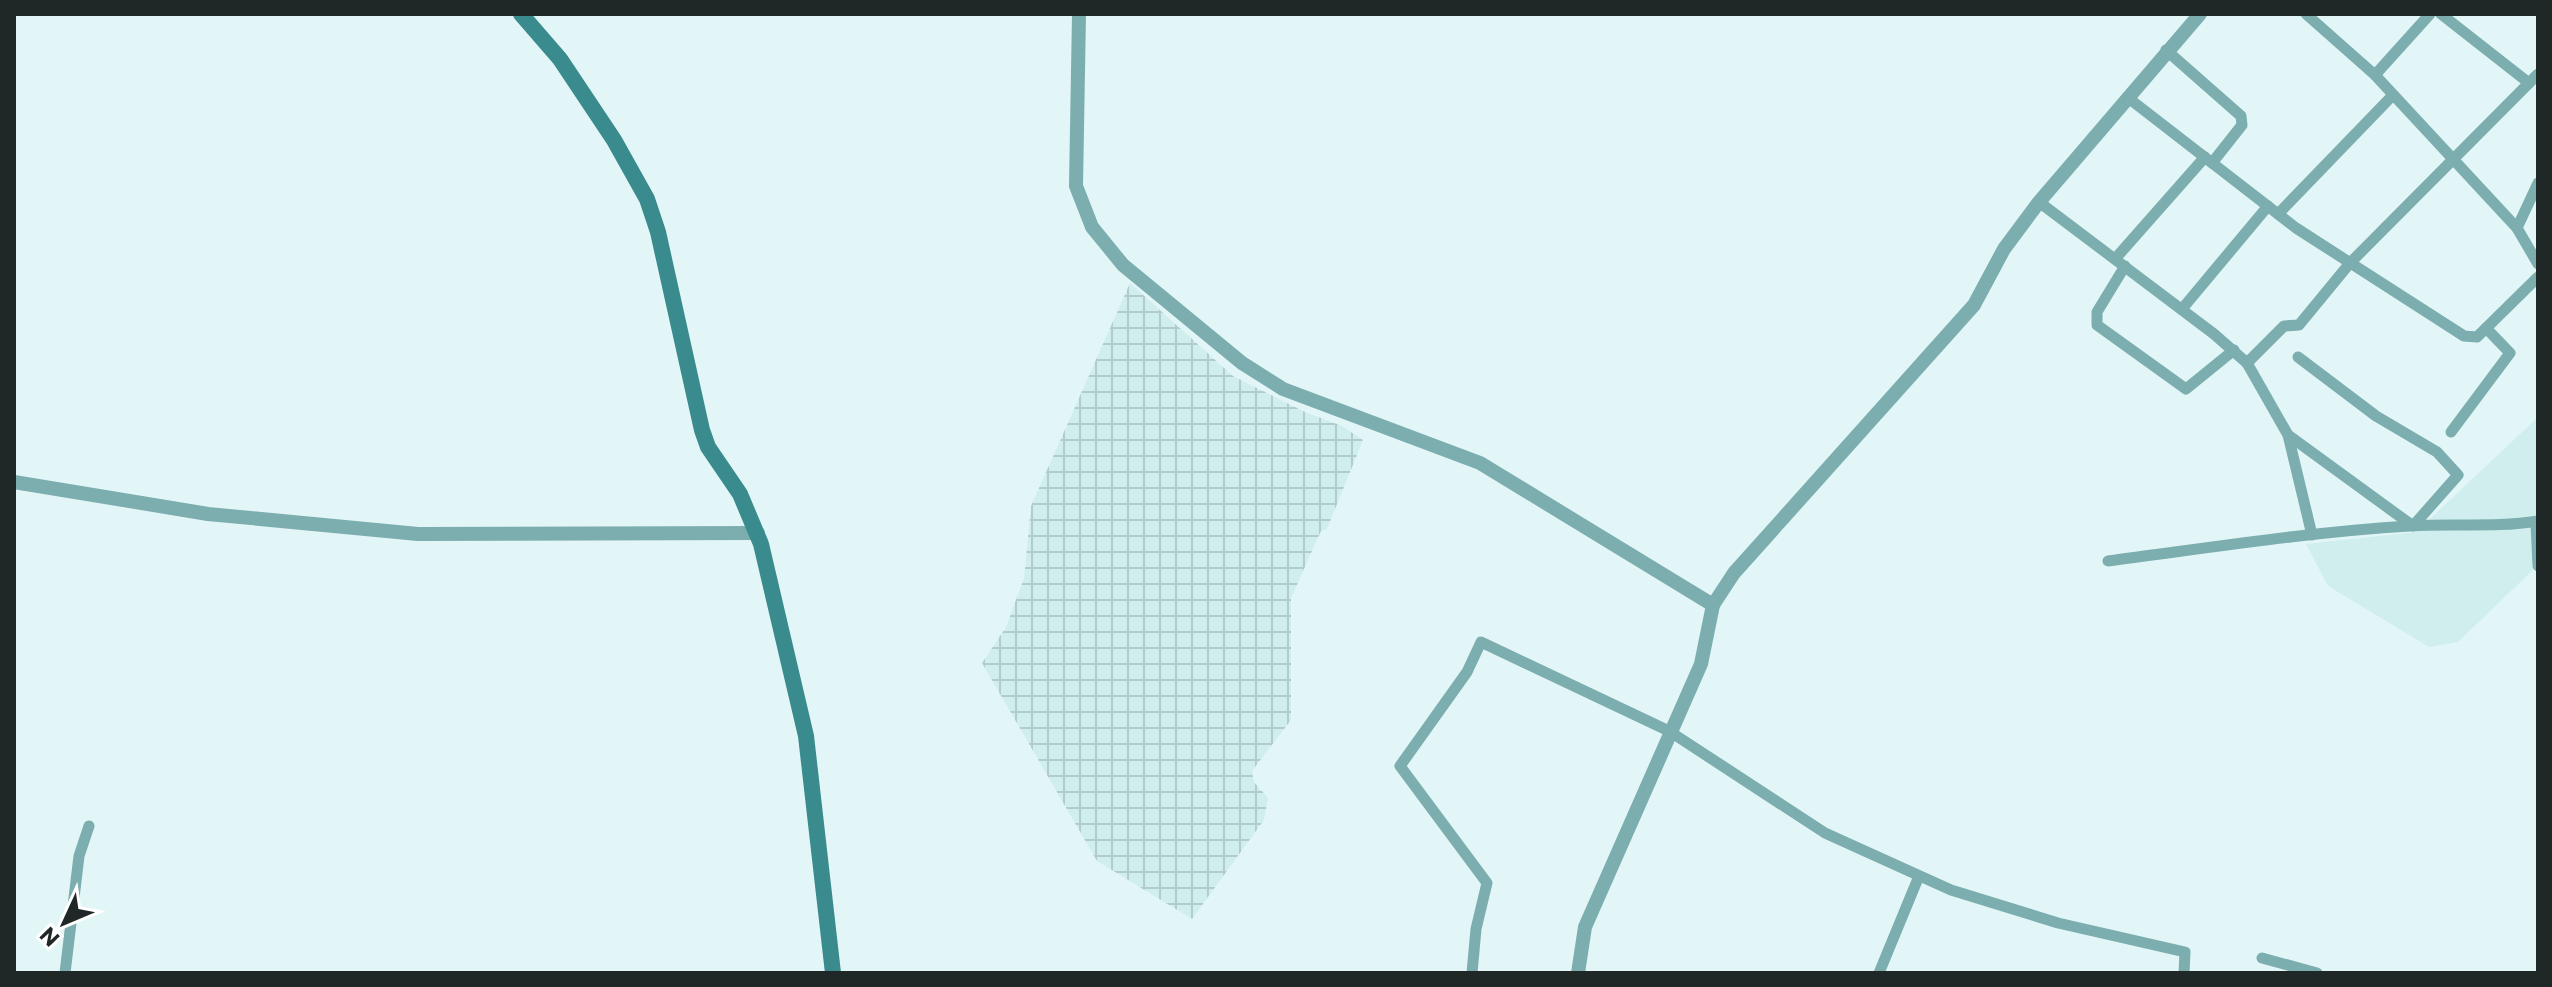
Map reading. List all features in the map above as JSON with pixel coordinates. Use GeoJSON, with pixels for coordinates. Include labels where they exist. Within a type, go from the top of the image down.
{"type":"FeatureCollection","features":[{"type":"Feature","properties":{"kind":"main road"},"geometry":{"type":"LineString","coordinates":[[521,14],[560,59],[614,140],[647,199],[658,232],[702,430],[708,447],[740,494],[758,533],[806,736],[833,973]]}},
{"type":"Feature","properties":{"kind":"street"},"geometry":{"type":"LineString","coordinates":[[1079,14],[1076,186],[1092,227],[1123,265],[1242,363],[1283,389],[1480,463],[1713,605]]}},
{"type":"Feature","properties":{"kind":"street"},"geometry":{"type":"LineString","coordinates":[[1578,973],[1585,927],[1701,664],[1713,605],[1734,573],[1974,305],[2004,249],[2039,202],[2166,50],[2200,14]]}},
{"type":"Feature","properties":{"kind":"street"},"geometry":{"type":"LineString","coordinates":[[2306,14],[2375,75],[2517,228],[2538,264]]}},
{"type":"Feature","properties":{"kind":"street"},"geometry":{"type":"LineString","coordinates":[[2375,75],[2430,14]]}},
{"type":"Feature","properties":{"kind":"street"},"geometry":{"type":"LineString","coordinates":[[2247,363],[2284,326],[2299,325],[2350,263],[2534,78],[2441,14]]}},
{"type":"Feature","properties":{"kind":"street"},"geometry":{"type":"LineString","coordinates":[[2166,50],[2241,116],[2242,125],[2120,262],[2097,312],[2097,325],[2186,389],[2234,350]]}},
{"type":"Feature","properties":{"kind":"street"},"geometry":{"type":"LineString","coordinates":[[2278,214],[2393,95]]}},
{"type":"Feature","properties":{"kind":"street"},"geometry":{"type":"LineString","coordinates":[[2127,97],[2278,214],[2448,328],[2477,337],[2538,277]]}},
{"type":"Feature","properties":{"kind":"street"},"geometry":{"type":"LineString","coordinates":[[2517,228],[2538,183]]}},
{"type":"Feature","properties":{"kind":"street"},"geometry":{"type":"LineString","coordinates":[[2039,202],[2182,309],[2247,363],[2288,435],[2312,535]]}},
{"type":"Feature","properties":{"kind":"street"},"geometry":{"type":"LineString","coordinates":[[2182,309],[2268,206]]}},
{"type":"Feature","properties":{"kind":"street"},"geometry":{"type":"LineString","coordinates":[[2451,432],[2510,353],[2486,328]]}},
{"type":"Feature","properties":{"kind":"street"},"geometry":{"type":"LineString","coordinates":[[2298,357],[2376,416],[2437,452],[2457,471],[2455,482],[2413,526]]}},
{"type":"Feature","properties":{"kind":"street"},"geometry":{"type":"LineString","coordinates":[[2288,435],[2413,526]]}},
{"type":"Feature","properties":{"kind":"street"},"geometry":{"type":"LineString","coordinates":[[14,482],[208,514],[418,534],[758,533]]}},
{"type":"Feature","properties":{"kind":"street"},"geometry":{"type":"LineString","coordinates":[[2108,561],[2312,535],[2413,526],[2498,527],[2537,522],[2538,566]]}},
{"type":"Feature","properties":{"kind":"street"},"geometry":{"type":"LineString","coordinates":[[1472,973],[1476,929],[1487,883],[1400,766],[1467,672],[1481,642],[1669,731],[1825,833],[1951,890],[2058,923],[2185,952],[2184,973]]}},
{"type":"Feature","properties":{"kind":"street"},"geometry":{"type":"LineString","coordinates":[[65,973],[79,856],[89,826]]}},
{"type":"Feature","properties":{"kind":"street"},"geometry":{"type":"LineString","coordinates":[[1879,973],[1919,876]]}},
{"type":"Feature","properties":{"kind":"street"},"geometry":{"type":"LineString","coordinates":[[2262,958],[2317,973]]}},
{"type":"Feature","properties":{"kind":"shaded area"},"geometry":{"type":"Polygon","coordinates":[[[1130,283],[1233,376],[1305,412],[1342,426],[1363,440],[1327,529],[1321,531],[1291,598],[1291,720],[1252,771],[1254,782],[1268,798],[1264,820],[1192,919],[1097,861],[982,663],[1006,627],[1024,578],[1031,506],[1130,283]]]}},
{"type":"Feature","properties":{"kind":"shaded area"},"geometry":{"type":"Polygon","coordinates":[[[2538,417],[2537,566],[2458,642],[2429,647],[2328,586],[2306,544],[2416,532],[2538,417]]]}}]}
